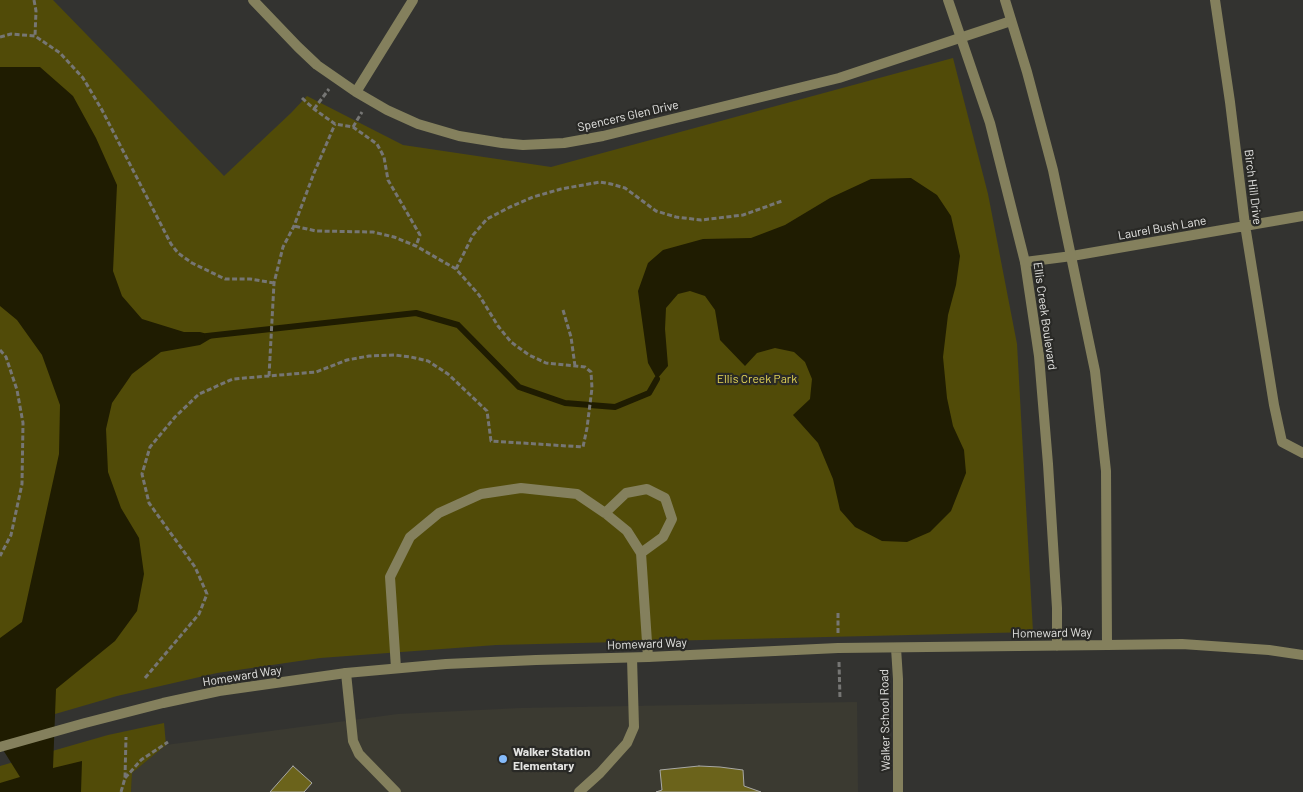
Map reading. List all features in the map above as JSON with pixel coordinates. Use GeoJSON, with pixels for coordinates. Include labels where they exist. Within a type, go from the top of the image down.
{"type":"FeatureCollection","features":[{"type":"Feature","properties":{"kind":"street","name":"Spencers Glen Drive"},"geometry":{"type":"LineString","coordinates":[[253,0],[298,48],[336,79],[387,110],[410,120],[459,136],[523,145],[564,143],[603,136],[839,78],[1011,21]]}},
{"type":"Feature","properties":{"kind":"street"},"geometry":{"type":"LineString","coordinates":[[356,92],[413,0]]}},
{"type":"Feature","properties":{"kind":"street","name":"Ellis Creek Boulevard"},"geometry":{"type":"LineString","coordinates":[[948,0],[990,123],[1025,262],[1039,356],[1046,434],[1057,646]]}},
{"type":"Feature","properties":{"kind":"street"},"geometry":{"type":"LineString","coordinates":[[1004,0],[1027,72],[1053,170],[1095,371],[1106,472],[1107,645]]}},
{"type":"Feature","properties":{"kind":"street","name":"Birch Hill Drive"},"geometry":{"type":"LineString","coordinates":[[1215,0],[1245,225],[1274,405],[1282,442],[1303,454]]}},
{"type":"Feature","properties":{"kind":"street","name":"Laurel Bush Lane"},"geometry":{"type":"LineString","coordinates":[[1025,262],[1072,256],[1303,216]]}},
{"type":"Feature","properties":{"kind":"street"},"geometry":{"type":"LineString","coordinates":[[396,668],[390,577],[410,537],[439,513],[481,494],[521,488],[577,494],[628,531],[641,553],[648,657]]}},
{"type":"Feature","properties":{"kind":"street"},"geometry":{"type":"LineString","coordinates":[[605,513],[626,493],[647,489],[665,498],[672,519],[663,537],[641,553]]}},
{"type":"Feature","properties":{"kind":"street","name":"Homeward Way"},"geometry":{"type":"LineString","coordinates":[[0,748],[85,723],[218,691],[396,668],[536,660],[632,658],[838,648],[1182,644],[1269,650],[1303,655]]}},
{"type":"Feature","properties":{"kind":"street","name":"Walker School Road"},"geometry":{"type":"LineString","coordinates":[[896,648],[898,679],[898,792]]}},
{"type":"Feature","properties":{"kind":"street"},"geometry":{"type":"LineString","coordinates":[[579,792],[627,743],[634,727],[632,658]]}},
{"type":"Feature","properties":{"kind":"street"},"geometry":{"type":"LineString","coordinates":[[346,673],[353,741],[359,754],[396,792]]}},
{"type":"Feature","properties":{"kind":"path"},"geometry":{"type":"LineString","coordinates":[[34,0],[36,11],[35,36]]}},
{"type":"Feature","properties":{"kind":"path"},"geometry":{"type":"LineString","coordinates":[[0,37],[11,34],[35,36],[60,53],[83,78],[102,110],[171,244],[178,252],[192,263],[225,279],[250,279],[274,283]]}},
{"type":"Feature","properties":{"kind":"path"},"geometry":{"type":"LineString","coordinates":[[314,109],[336,79]]}},
{"type":"Feature","properties":{"kind":"path"},"geometry":{"type":"LineString","coordinates":[[302,98],[335,124],[353,127],[377,144],[384,157],[388,180],[420,235],[416,246]]}},
{"type":"Feature","properties":{"kind":"path"},"geometry":{"type":"LineString","coordinates":[[269,376],[274,283],[283,248],[294,226],[335,124]]}},
{"type":"Feature","properties":{"kind":"path"},"geometry":{"type":"LineString","coordinates":[[456,269],[473,236],[487,219],[510,206],[561,189],[600,182],[611,184],[625,188],[656,211],[676,217],[701,220],[743,215],[782,201]]}},
{"type":"Feature","properties":{"kind":"path"},"geometry":{"type":"LineString","coordinates":[[145,678],[199,614],[207,594],[195,567],[149,503],[142,474],[150,447],[175,417],[199,394],[233,380],[316,372],[346,360],[369,356],[394,355],[411,357],[428,361],[448,374],[487,411],[490,441],[583,447],[592,388],[591,372],[586,367],[546,364],[528,355],[511,342],[498,326],[479,295],[456,269],[416,246],[394,237],[373,232],[316,231],[294,226]]}},
{"type":"Feature","properties":{"kind":"path"},"geometry":{"type":"LineString","coordinates":[[563,310],[571,337],[575,366]]}},
{"type":"Feature","properties":{"kind":"path"},"geometry":{"type":"LineString","coordinates":[[0,350],[6,357],[17,390],[23,423],[22,484],[10,535],[0,556]]}},
{"type":"Feature","properties":{"kind":"path"},"geometry":{"type":"LineString","coordinates":[[121,792],[125,778],[126,737]]}},
{"type":"Feature","properties":{"kind":"path"},"geometry":{"type":"LineString","coordinates":[[125,778],[141,760],[168,742]]}},
{"type":"Feature","properties":{"kind":"shaded area"},"geometry":{"type":"Polygon","coordinates":[[[0,67],[40,67],[73,96],[96,138],[117,185],[113,271],[122,296],[142,319],[184,332],[200,332],[215,336],[200,345],[161,352],[132,374],[112,403],[106,429],[108,472],[121,508],[139,538],[144,574],[137,611],[115,641],[56,689],[53,768],[82,761],[81,792],[0,792],[0,783],[20,777],[0,745],[0,638],[22,622],[59,454],[60,405],[42,355],[17,320],[0,306],[0,67]]]}},
{"type":"Feature","properties":{"kind":"shaded area"},"geometry":{"type":"Polygon","coordinates":[[[911,178],[937,195],[951,216],[960,256],[956,285],[948,315],[943,357],[947,398],[953,426],[964,450],[966,473],[951,511],[930,532],[907,542],[882,541],[855,527],[840,510],[833,479],[818,443],[793,415],[810,399],[812,379],[805,362],[794,352],[775,348],[757,353],[745,366],[720,340],[715,310],[705,296],[690,291],[678,294],[666,308],[665,329],[668,366],[657,379],[648,363],[638,291],[648,263],[663,250],[703,239],[751,238],[785,225],[830,198],[871,179],[911,178]]]}},
{"type":"Feature","properties":{"kind":"shaded area","name":"Walker Station Elementary"},"geometry":{"type":"Polygon","coordinates":[[[857,702],[858,792],[131,792],[132,773],[166,745],[398,714],[521,708],[857,702]]]}},
{"type":"Feature","properties":{"kind":"green space","name":"Ellis Creek Park"},"geometry":{"type":"Polygon","coordinates":[[[0,0],[53,0],[224,176],[307,96],[403,145],[551,167],[953,58],[988,194],[1017,344],[1033,632],[496,645],[320,658],[217,673],[117,696],[0,730],[0,0]]]}},
{"type":"Feature","properties":{"kind":"green space"},"geometry":{"type":"Polygon","coordinates":[[[164,723],[166,745],[132,773],[131,792],[0,792],[0,766],[108,735],[164,723]]]}},
{"type":"Feature","properties":{"kind":"building"},"geometry":{"type":"Polygon","coordinates":[[[293,766],[312,783],[304,792],[270,792],[293,766]]]}},
{"type":"Feature","properties":{"kind":"building"},"geometry":{"type":"Polygon","coordinates":[[[699,766],[743,770],[744,786],[761,792],[656,792],[662,790],[660,770],[699,766]]]}},
{"type":"Feature","properties":{"kind":"waterway"},"geometry":{"type":"LineString","coordinates":[[207,336],[416,313],[458,325],[519,387],[565,403],[615,407],[649,393],[657,379]]}},
{"type":"Feature","properties":{"kind":"place","name":"Walker Station Elementary"},"geometry":{"type":"Point","coordinates":[503,759]}}]}
